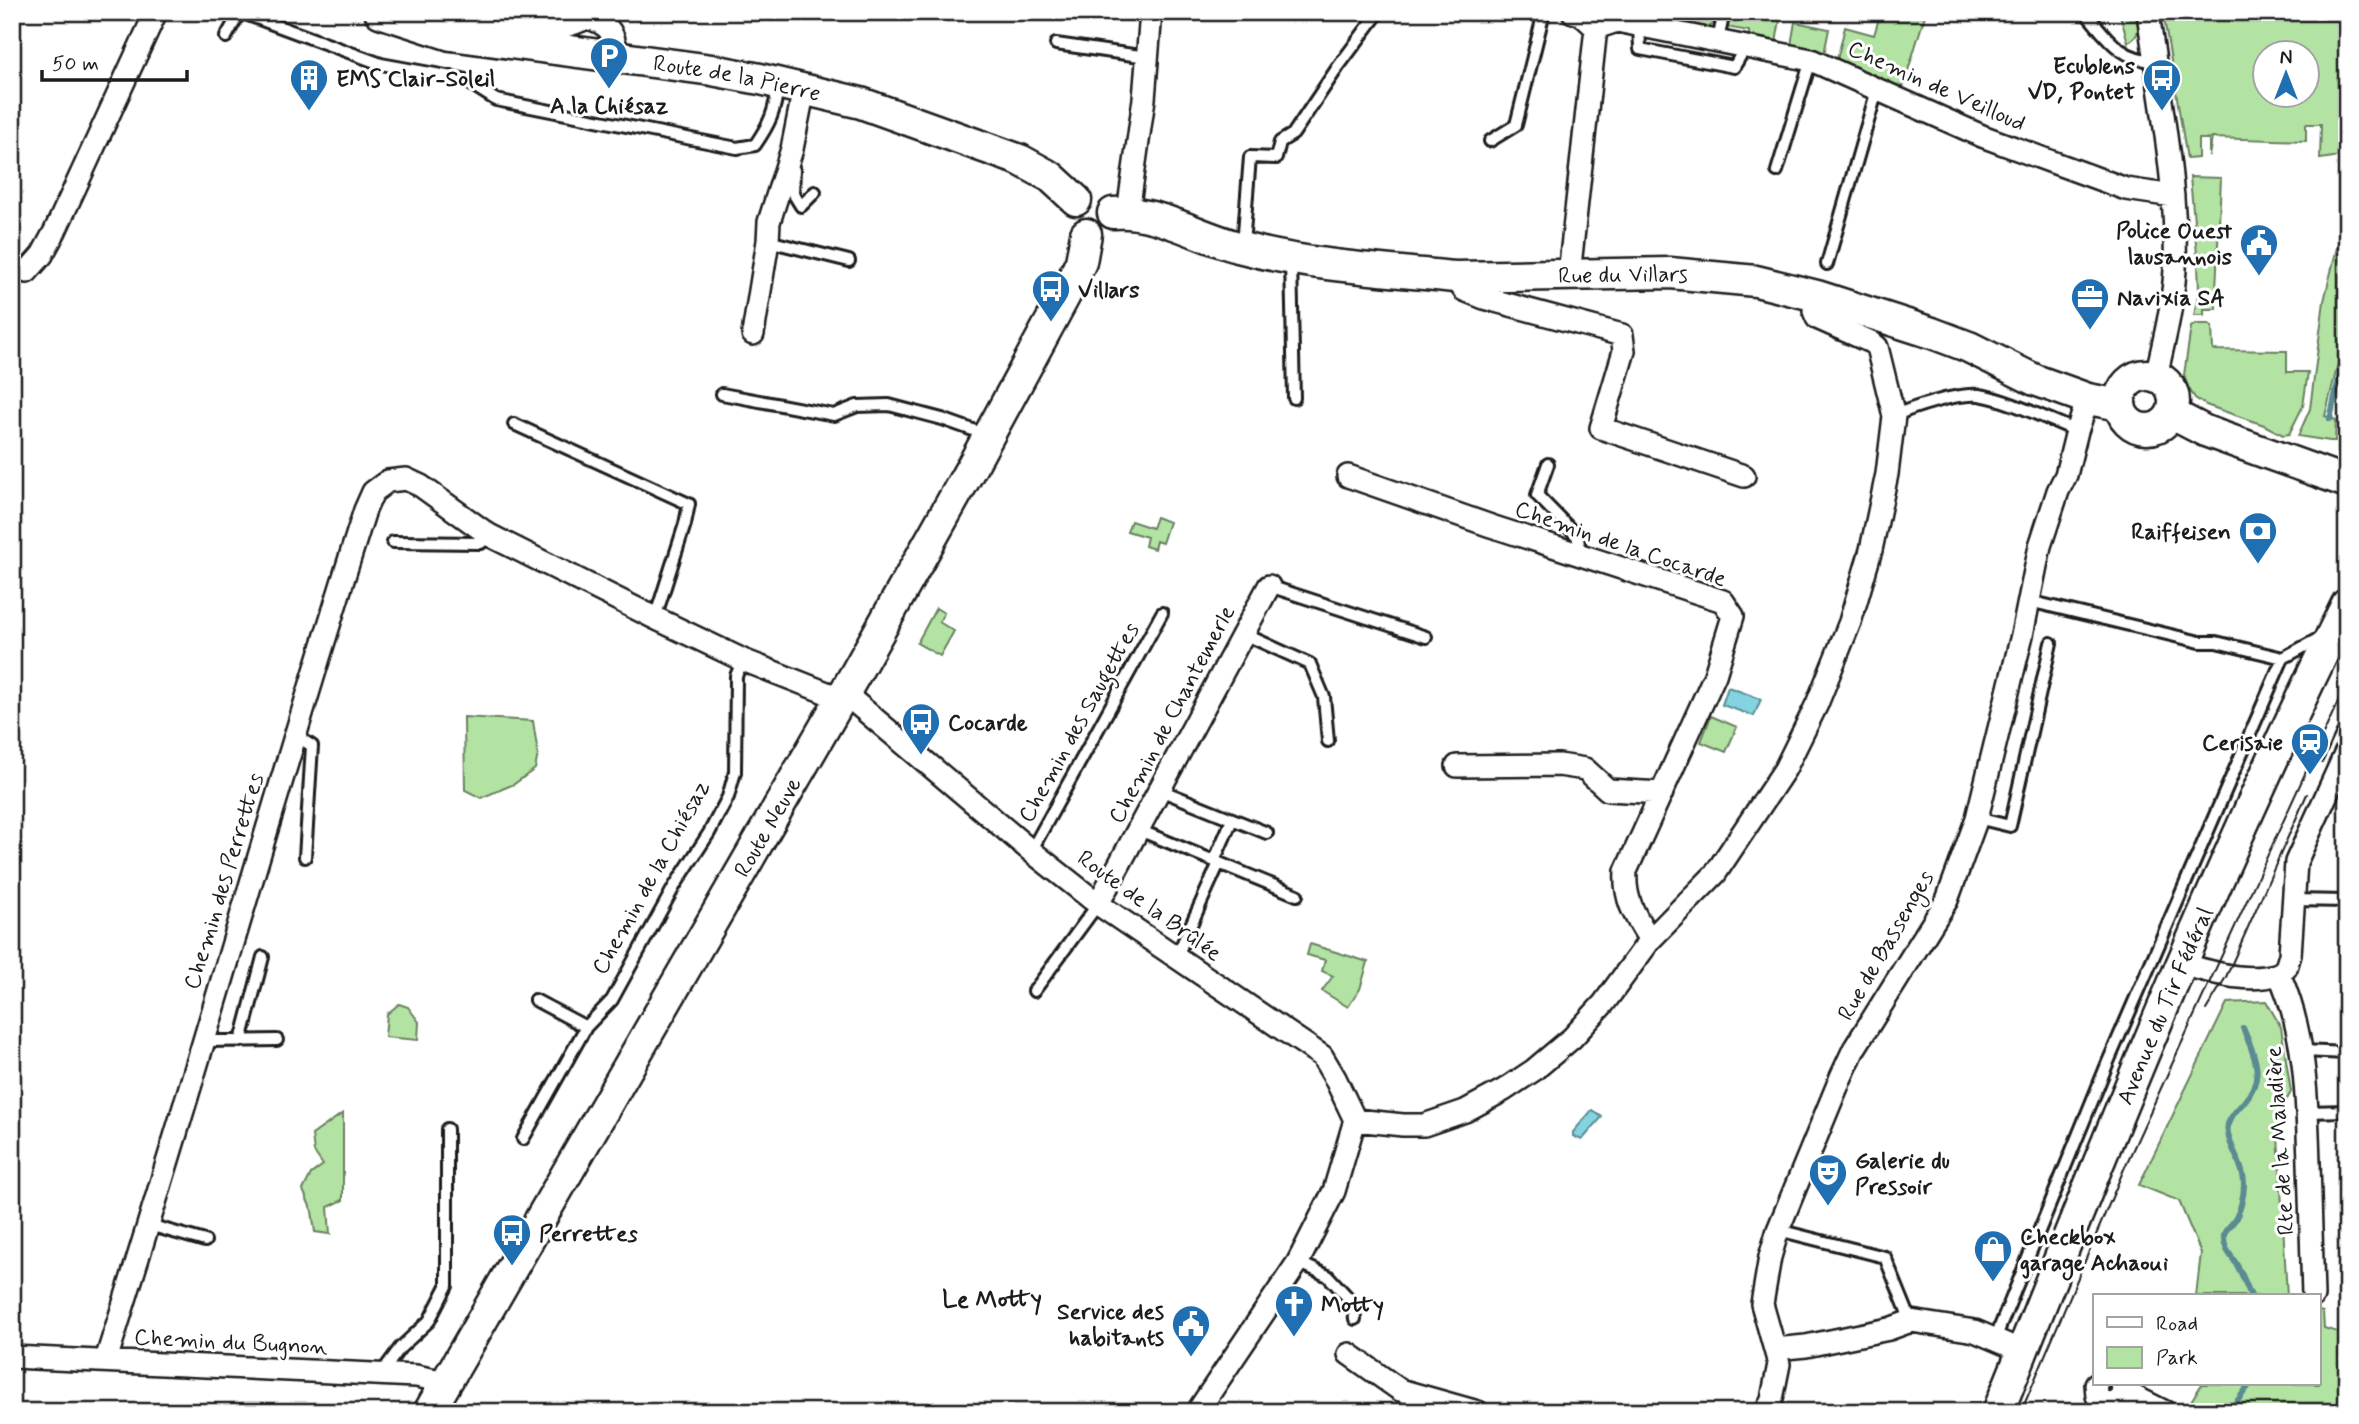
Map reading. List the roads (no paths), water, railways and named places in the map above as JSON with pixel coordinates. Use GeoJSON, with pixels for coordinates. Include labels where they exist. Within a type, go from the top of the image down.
{"type":"FeatureCollection","features":[{"type":"Feature","properties":{"kind":"main road","name":"Route de la Pierre"},"geometry":{"type":"LineString","coordinates":[[380,12],[451,34],[682,66],[791,86],[861,103],[1020,160],[1051,177],[1076,200]]}},
{"type":"Feature","properties":{"kind":"main road"},"geometry":{"type":"LineString","coordinates":[[1088,193],[1102,195],[1120,212],[1104,230],[1092,235],[1075,226],[1072,219],[1072,206],[1076,200],[1088,193]]}},
{"type":"Feature","properties":{"kind":"main road","name":"Rue du Villars"},"geometry":{"type":"LineString","coordinates":[[1120,212],[1147,215],[1243,248],[1291,258],[1455,277],[1670,273],[1756,281],[1817,296],[1932,333],[1969,347],[2035,380],[2088,399],[2120,405]]}},
{"type":"Feature","properties":{"kind":"main road","name":"Route Neuve"},"geometry":{"type":"LineString","coordinates":[[429,1412],[989,436],[1081,262],[1086,234]]}},
{"type":"Feature","properties":{"kind":"main road"},"geometry":{"type":"LineString","coordinates":[[2138,376],[2156,376],[2172,391],[2172,414],[2160,426],[2142,429],[2127,421],[2120,405],[2120,396],[2130,381],[2138,376]]}},
{"type":"Feature","properties":{"kind":"main road"},"geometry":{"type":"LineString","coordinates":[[2172,414],[2205,431],[2347,482]]}},
{"type":"Feature","properties":{"kind":"main road","name":"Avenue du Tir Fédéral"},"geometry":{"type":"LineString","coordinates":[[1998,1412],[2112,1124],[2181,964],[2340,617]]}},
{"type":"Feature","properties":{"kind":"street"},"geometry":{"type":"LineString","coordinates":[[27,272],[42,255],[55,231],[156,12]]}},
{"type":"Feature","properties":{"kind":"street"},"geometry":{"type":"LineString","coordinates":[[453,12],[480,22],[546,32],[568,27],[586,15],[612,31],[618,59]]}},
{"type":"Feature","properties":{"kind":"street"},"geometry":{"type":"LineString","coordinates":[[1120,212],[1144,99],[1151,12]]}},
{"type":"Feature","properties":{"kind":"street"},"geometry":{"type":"LineString","coordinates":[[1569,275],[1596,28],[1581,14],[1573,12]]}},
{"type":"Feature","properties":{"kind":"street"},"geometry":{"type":"LineString","coordinates":[[2148,12],[2173,196],[2175,271],[2156,376]]}},
{"type":"Feature","properties":{"kind":"street","name":"Chemin de Veilloud"},"geometry":{"type":"LineString","coordinates":[[1596,28],[1617,16],[1639,25],[1811,60],[1982,136],[2126,189],[2173,196]]}},
{"type":"Feature","properties":{"kind":"street"},"geometry":{"type":"LineString","coordinates":[[753,334],[769,222],[796,133],[791,86]]}},
{"type":"Feature","properties":{"kind":"street"},"geometry":{"type":"LineString","coordinates":[[1455,277],[1464,290],[1484,298],[1622,335],[1625,351],[1601,428],[1744,476]]}},
{"type":"Feature","properties":{"kind":"street"},"geometry":{"type":"LineString","coordinates":[[1197,1412],[1298,1262],[1334,1191],[1355,1120],[1424,1125],[1465,1111],[1534,1070],[1572,1038],[1604,1003],[1650,940],[1715,874],[1785,769],[1817,704],[1850,622],[1871,550],[1887,474],[1894,416],[1877,348],[1866,339],[1817,318],[1814,311],[1817,296]]}},
{"type":"Feature","properties":{"kind":"street","name":"Rue de Bassenges"},"geometry":{"type":"LineString","coordinates":[[1766,1412],[1772,1399],[1779,1364],[1762,1304],[1770,1257],[1778,1230],[1850,1058],[1947,900],[1977,818],[2040,546],[2066,475],[2088,399]]}},
{"type":"Feature","properties":{"kind":"street","name":"Chemin de la Cocarde"},"geometry":{"type":"LineString","coordinates":[[1348,476],[1490,527],[1723,601],[1733,616],[1715,675],[1626,871],[1625,889],[1636,917],[1650,940]]}},
{"type":"Feature","properties":{"kind":"street","name":"Chemin des Perrettes"},"geometry":{"type":"LineString","coordinates":[[106,1360],[295,735],[365,510],[373,492],[388,481],[405,479],[421,486],[489,536]]}},
{"type":"Feature","properties":{"kind":"street"},"geometry":{"type":"LineString","coordinates":[[489,536],[743,660],[827,693],[841,695]]}},
{"type":"Feature","properties":{"kind":"street","name":"Chemin de Chantemerle"},"geometry":{"type":"LineString","coordinates":[[1098,904],[1269,586]]}},
{"type":"Feature","properties":{"kind":"street","name":"Route de la Brûlée"},"geometry":{"type":"LineString","coordinates":[[841,695],[850,698],[1098,904],[1322,1056],[1355,1120]]}},
{"type":"Feature","properties":{"kind":"street"},"geometry":{"type":"LineString","coordinates":[[2181,964],[2225,977],[2267,978],[2286,968],[2290,955],[2296,862],[2347,750]]}},
{"type":"Feature","properties":{"kind":"street"},"geometry":{"type":"LineString","coordinates":[[1457,766],[1559,765],[1585,769],[1608,790],[1662,793]]}},
{"type":"Feature","properties":{"kind":"street","name":"Rte de la Maladière"},"geometry":{"type":"LineString","coordinates":[[2279,974],[2286,990],[2302,1051],[2307,1112],[2313,1294]]}},
{"type":"Feature","properties":{"kind":"street"},"geometry":{"type":"LineString","coordinates":[[1775,1349],[1806,1346],[1889,1329],[1912,1321],[1975,1331],[2022,1351]]}},
{"type":"Feature","properties":{"kind":"street"},"geometry":{"type":"LineString","coordinates":[[1349,1354],[1400,1390],[1478,1412]]}},
{"type":"Feature","properties":{"kind":"street","name":"Chemin du Bugnon"},"geometry":{"type":"LineString","coordinates":[[12,1357],[416,1376],[436,1380],[444,1385]]}},
{"type":"Feature","properties":{"kind":"street"},"geometry":{"type":"LineString","coordinates":[[2096,1386],[2097,1396],[2104,1402],[2116,1397],[2165,1412]]}},
{"type":"Feature","properties":{"kind":"lane"},"geometry":{"type":"LineString","coordinates":[[226,37],[240,12],[381,64],[463,79],[496,100],[737,148],[755,145],[791,86]]}},
{"type":"Feature","properties":{"kind":"lane"},"geometry":{"type":"LineString","coordinates":[[1243,248],[1250,157],[1276,158],[1280,142],[1293,134],[1338,67],[1380,12]]}},
{"type":"Feature","properties":{"kind":"lane"},"geometry":{"type":"LineString","coordinates":[[1490,141],[1517,125],[1544,12]]}},
{"type":"Feature","properties":{"kind":"lane"},"geometry":{"type":"LineString","coordinates":[[1718,40],[1724,12]]}},
{"type":"Feature","properties":{"kind":"lane"},"geometry":{"type":"LineString","coordinates":[[2085,12],[2119,51],[2140,60],[2155,61]]}},
{"type":"Feature","properties":{"kind":"lane"},"geometry":{"type":"LineString","coordinates":[[1639,25],[1640,49],[1734,67],[1746,46]]}},
{"type":"Feature","properties":{"kind":"lane"},"geometry":{"type":"LineString","coordinates":[[1056,44],[1147,57]]}},
{"type":"Feature","properties":{"kind":"lane"},"geometry":{"type":"LineString","coordinates":[[1777,171],[1811,60]]}},
{"type":"Feature","properties":{"kind":"lane"},"geometry":{"type":"LineString","coordinates":[[1827,264],[1877,90]]}},
{"type":"Feature","properties":{"kind":"lane"},"geometry":{"type":"LineString","coordinates":[[796,133],[799,151],[792,178],[793,193],[801,206],[815,192]]}},
{"type":"Feature","properties":{"kind":"lane"},"geometry":{"type":"LineString","coordinates":[[768,242],[849,261]]}},
{"type":"Feature","properties":{"kind":"lane"},"geometry":{"type":"LineString","coordinates":[[1291,258],[1294,398]]}},
{"type":"Feature","properties":{"kind":"lane"},"geometry":{"type":"LineString","coordinates":[[722,394],[834,415],[857,406],[889,405],[942,419],[989,436]]}},
{"type":"Feature","properties":{"kind":"lane"},"geometry":{"type":"LineString","coordinates":[[1894,416],[1912,408],[1976,395],[2005,403],[2077,431]]}},
{"type":"Feature","properties":{"kind":"lane"},"geometry":{"type":"LineString","coordinates":[[514,424],[688,504],[685,524],[655,618]]}},
{"type":"Feature","properties":{"kind":"lane"},"geometry":{"type":"LineString","coordinates":[[1548,464],[1537,495],[1577,536],[1582,555]]}},
{"type":"Feature","properties":{"kind":"lane"},"geometry":{"type":"LineString","coordinates":[[393,542],[481,543],[489,536]]}},
{"type":"Feature","properties":{"kind":"lane"},"geometry":{"type":"LineString","coordinates":[[1269,586],[1426,637]]}},
{"type":"Feature","properties":{"kind":"lane"},"geometry":{"type":"LineString","coordinates":[[2029,601],[2200,642],[2216,642],[2283,658]]}},
{"type":"Feature","properties":{"kind":"lane","name":"Chemin des Saugettes"},"geometry":{"type":"LineString","coordinates":[[1031,851],[1162,613]]}},
{"type":"Feature","properties":{"kind":"lane"},"geometry":{"type":"LineString","coordinates":[[1995,1339],[2108,1062],[2283,658],[2340,617]]}},
{"type":"Feature","properties":{"kind":"lane"},"geometry":{"type":"LineString","coordinates":[[1244,634],[1310,664],[1324,697],[1328,740]]}},
{"type":"Feature","properties":{"kind":"lane"},"geometry":{"type":"LineString","coordinates":[[1977,818],[2010,826],[2051,643]]}},
{"type":"Feature","properties":{"kind":"lane","name":"Chemin de la Chiésaz"},"geometry":{"type":"LineString","coordinates":[[523,1139],[586,1027],[612,1000],[727,797],[735,772],[736,676],[743,660]]}},
{"type":"Feature","properties":{"kind":"lane"},"geometry":{"type":"LineString","coordinates":[[1216,664],[1168,753],[1164,782],[1232,820],[1267,833]]}},
{"type":"Feature","properties":{"kind":"lane"},"geometry":{"type":"LineString","coordinates":[[295,735],[312,746],[305,857]]}},
{"type":"Feature","properties":{"kind":"lane"},"geometry":{"type":"LineString","coordinates":[[1177,958],[1232,820]]}},
{"type":"Feature","properties":{"kind":"lane"},"geometry":{"type":"LineString","coordinates":[[1139,830],[1297,895]]}},
{"type":"Feature","properties":{"kind":"lane"},"geometry":{"type":"LineString","coordinates":[[2292,900],[2347,901]]}},
{"type":"Feature","properties":{"kind":"lane"},"geometry":{"type":"LineString","coordinates":[[1034,992],[1098,904]]}},
{"type":"Feature","properties":{"kind":"lane"},"geometry":{"type":"LineString","coordinates":[[241,1041],[263,957]]}},
{"type":"Feature","properties":{"kind":"lane"},"geometry":{"type":"LineString","coordinates":[[536,1000],[586,1027]]}},
{"type":"Feature","properties":{"kind":"lane"},"geometry":{"type":"LineString","coordinates":[[202,1041],[277,1040]]}},
{"type":"Feature","properties":{"kind":"lane"},"geometry":{"type":"LineString","coordinates":[[2302,1051],[2347,1053]]}},
{"type":"Feature","properties":{"kind":"lane"},"geometry":{"type":"LineString","coordinates":[[2307,1112],[2347,1111]]}},
{"type":"Feature","properties":{"kind":"lane"},"geometry":{"type":"LineString","coordinates":[[380,1375],[400,1348],[429,1321],[447,1286],[447,1129]]}},
{"type":"Feature","properties":{"kind":"lane"},"geometry":{"type":"LineString","coordinates":[[149,1225],[205,1241]]}},
{"type":"Feature","properties":{"kind":"lane"},"geometry":{"type":"LineString","coordinates":[[1778,1230],[1885,1257],[1912,1321]]}},
{"type":"Feature","properties":{"kind":"lane"},"geometry":{"type":"LineString","coordinates":[[1298,1262],[1328,1276],[1353,1303],[1355,1319]]}},
{"type":"Feature","properties":{"kind":"water"},"geometry":{"type":"Polygon","coordinates":[[[1728,687],[1761,699],[1754,716],[1722,705],[1728,687]]]}},
{"type":"Feature","properties":{"kind":"water"},"geometry":{"type":"Polygon","coordinates":[[[1592,1110],[1602,1117],[1582,1140],[1573,1136],[1573,1132],[1592,1110]]]}},
{"type":"Feature","properties":{"kind":"waterway"},"geometry":{"type":"LineString","coordinates":[[2330,419],[2347,342]]}},
{"type":"Feature","properties":{"kind":"waterway"},"geometry":{"type":"LineString","coordinates":[[2243,1028],[2254,1057],[2257,1075],[2251,1093],[2228,1124],[2229,1138],[2244,1185],[2238,1213],[2224,1235],[2224,1242],[2250,1294]]}},
{"type":"Feature","properties":{"kind":"waterway"},"geometry":{"type":"LineString","coordinates":[[2229,1412],[2248,1386]]}},
{"type":"Feature","properties":{"kind":"tram line"},"geometry":{"type":"LineString","coordinates":[[2021,1412],[2124,1169],[2347,682]]}},
{"type":"Feature","properties":{"kind":"tram line"},"geometry":{"type":"LineString","coordinates":[[2322,763],[2347,708]]}},
{"type":"Feature","properties":{"kind":"tram line"},"geometry":{"type":"LineString","coordinates":[[2206,1010],[2226,977],[2307,794]]}},
{"type":"Feature","properties":{"kind":"place","name":"A la Chiésaz"},"geometry":{"type":"Point","coordinates":[609,90]}},
{"type":"Feature","properties":{"kind":"place","name":"EMS Clair-Soleil"},"geometry":{"type":"Point","coordinates":[309,112]}},
{"type":"Feature","properties":{"kind":"place","name":"Ecublens VD, Pontet"},"geometry":{"type":"Point","coordinates":[2162,112]}},
{"type":"Feature","properties":{"kind":"place","name":"Police Ouest lausannois"},"geometry":{"type":"Point","coordinates":[2259,277]}},
{"type":"Feature","properties":{"kind":"place","name":"Villars"},"geometry":{"type":"Point","coordinates":[1051,323]}},
{"type":"Feature","properties":{"kind":"place","name":"Navixia SA"},"geometry":{"type":"Point","coordinates":[2090,331]}},
{"type":"Feature","properties":{"kind":"place","name":"Raiffeisen"},"geometry":{"type":"Point","coordinates":[2258,565]}},
{"type":"Feature","properties":{"kind":"place","name":"Cocarde"},"geometry":{"type":"Point","coordinates":[921,756]}},
{"type":"Feature","properties":{"kind":"place","name":"Cerisaie"},"geometry":{"type":"Point","coordinates":[2310,776]}},
{"type":"Feature","properties":{"kind":"place","name":"Galerie du Pressoir"},"geometry":{"type":"Point","coordinates":[1828,1207]}},
{"type":"Feature","properties":{"kind":"place","name":"Perrettes"},"geometry":{"type":"Point","coordinates":[512,1267]}},
{"type":"Feature","properties":{"kind":"place","name":"Checkbox garage Achaoui"},"geometry":{"type":"Point","coordinates":[1993,1283]}},
{"type":"Feature","properties":{"kind":"place","name":"Motty"},"geometry":{"type":"Point","coordinates":[1294,1338]}},
{"type":"Feature","properties":{"kind":"place","name":"Service des habitants"},"geometry":{"type":"Point","coordinates":[1191,1358]}},
{"type":"Feature","properties":{"kind":"district","name":"Le Motty"},"geometry":{"type":"Point","coordinates":[992,1299]}}]}
